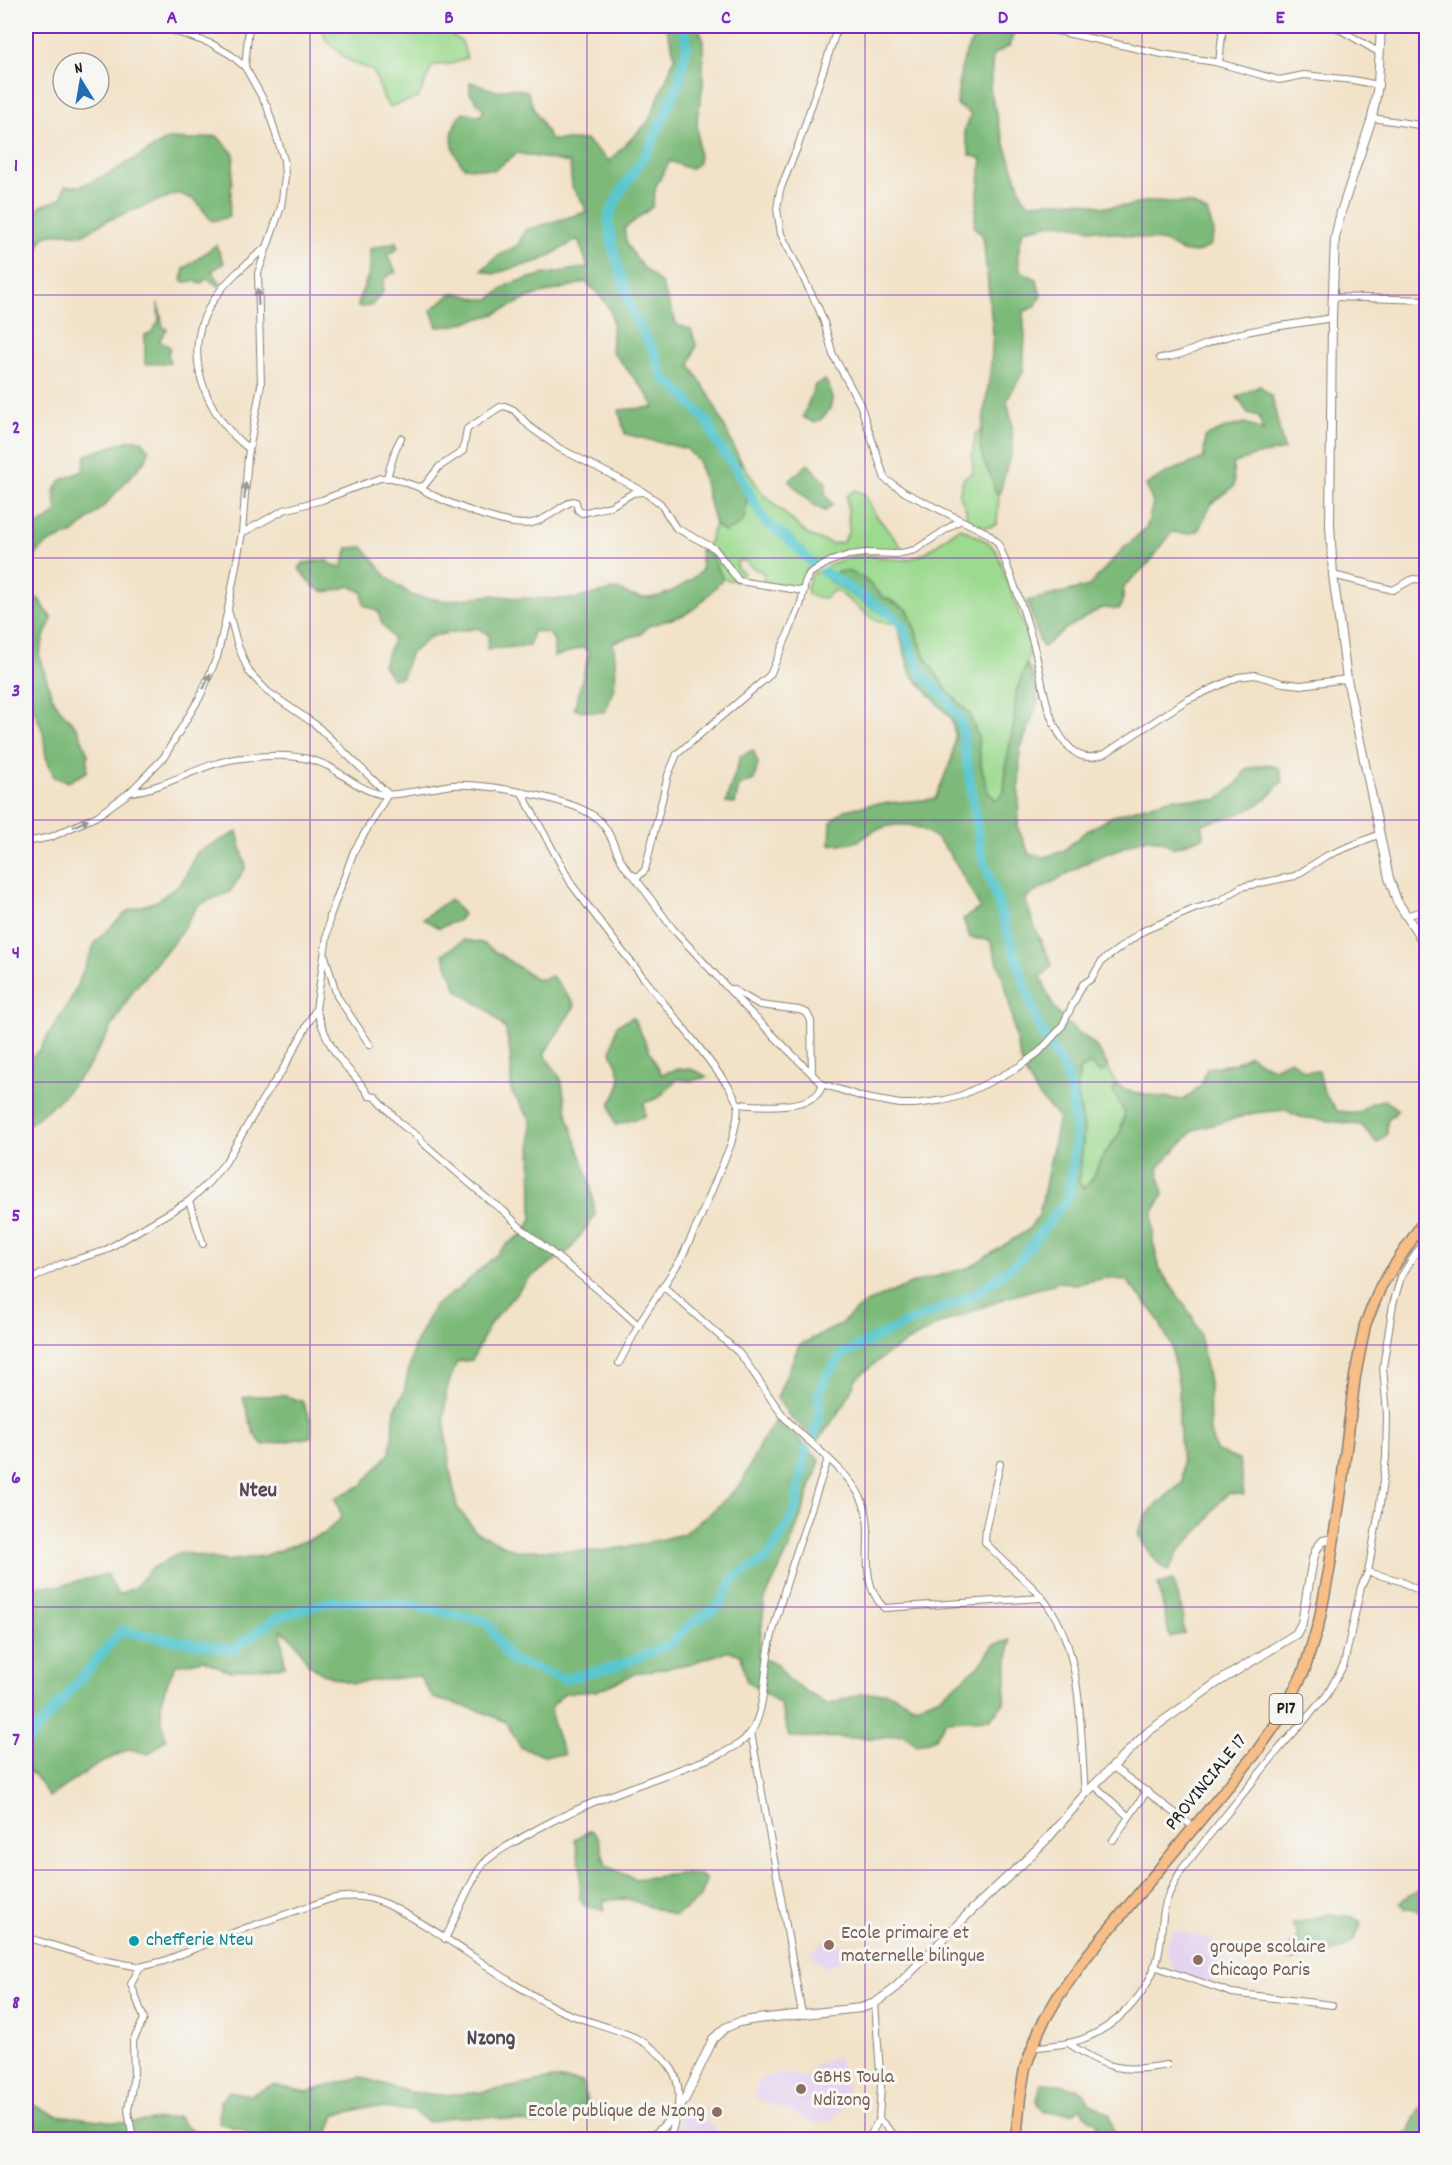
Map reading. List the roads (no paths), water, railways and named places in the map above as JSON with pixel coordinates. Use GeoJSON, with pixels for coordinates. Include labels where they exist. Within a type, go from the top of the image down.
{"type":"FeatureCollection","features":[{"type":"Feature","properties":{"kind":"main road","name":"PROVINCIALE 17"},"geometry":{"type":"LineString","coordinates":[[1016,2139],[1025,2068],[1040,2028],[1072,1975],[1255,1754],[1290,1703],[1315,1639],[1334,1539],[1354,1376],[1365,1325],[1381,1286],[1426,1218]]}},
{"type":"Feature","properties":{"kind":"street"},"geometry":{"type":"LineString","coordinates":[[26,842],[51,837],[97,816],[130,792],[164,757],[200,697],[217,657],[242,533],[249,449],[261,385],[258,282],[266,246],[281,207],[285,168],[267,106],[245,67],[231,55],[212,44],[159,26]]}},
{"type":"Feature","properties":{"kind":"street"},"geometry":{"type":"LineString","coordinates":[[245,67],[249,26]]}},
{"type":"Feature","properties":{"kind":"street"},"geometry":{"type":"LineString","coordinates":[[838,26],[799,143],[780,190],[777,209],[778,223],[785,243],[821,315],[833,355],[860,404],[885,479],[906,493],[987,533],[998,543],[1034,645],[1055,724],[1062,739],[1072,751],[1080,756],[1089,758],[1106,753],[1187,700],[1238,677],[1255,675],[1283,683],[1301,685],[1347,679]]}},
{"type":"Feature","properties":{"kind":"street"},"geometry":{"type":"LineString","coordinates":[[1035,26],[1162,54],[1219,63],[1279,80],[1304,75],[1378,85]]}},
{"type":"Feature","properties":{"kind":"street"},"geometry":{"type":"LineString","coordinates":[[1219,63],[1223,26]]}},
{"type":"Feature","properties":{"kind":"street"},"geometry":{"type":"LineString","coordinates":[[1334,26],[1380,53]]}},
{"type":"Feature","properties":{"kind":"street"},"geometry":{"type":"LineString","coordinates":[[1381,26],[1378,85],[1372,118],[1344,202],[1335,238],[1330,525],[1333,575],[1347,679],[1389,878],[1397,901],[1426,946]]}},
{"type":"Feature","properties":{"kind":"street"},"geometry":{"type":"LineString","coordinates":[[1372,118],[1426,126]]}},
{"type":"Feature","properties":{"kind":"street"},"geometry":{"type":"LineString","coordinates":[[249,449],[222,422],[207,396],[198,368],[198,340],[204,318],[213,299],[236,273],[266,246]]}},
{"type":"Feature","properties":{"kind":"street"},"geometry":{"type":"LineString","coordinates":[[1334,297],[1426,300]]}},
{"type":"Feature","properties":{"kind":"street"},"geometry":{"type":"LineString","coordinates":[[1160,357],[1174,357],[1221,339],[1332,318]]}},
{"type":"Feature","properties":{"kind":"street"},"geometry":{"type":"LineString","coordinates":[[418,487],[424,486],[440,466],[463,451],[467,429],[500,406],[505,406],[514,410],[543,438],[660,503],[672,524],[681,532],[714,548],[739,581],[804,591]]}},
{"type":"Feature","properties":{"kind":"street"},"geometry":{"type":"LineString","coordinates":[[387,477],[401,438]]}},
{"type":"Feature","properties":{"kind":"street"},"geometry":{"type":"LineString","coordinates":[[242,533],[284,510],[322,500],[387,477],[418,487],[430,495],[476,512],[522,524],[539,521],[573,501],[582,513],[612,506],[633,493],[643,492]]}},
{"type":"Feature","properties":{"kind":"street"},"geometry":{"type":"LineString","coordinates":[[634,876],[639,876],[645,870],[673,761],[684,748],[770,675],[801,603],[805,582],[810,573],[831,561],[858,553],[896,554],[915,550],[959,521]]}},
{"type":"Feature","properties":{"kind":"street"},"geometry":{"type":"LineString","coordinates":[[1333,575],[1393,590],[1413,579],[1426,580]]}},
{"type":"Feature","properties":{"kind":"street"},"geometry":{"type":"LineString","coordinates":[[228,609],[238,646],[249,672],[268,692],[316,725],[388,794]]}},
{"type":"Feature","properties":{"kind":"street"},"geometry":{"type":"LineString","coordinates":[[130,792],[147,790],[231,760],[291,756],[319,762],[372,792],[388,794],[469,785],[522,793],[574,807],[597,818],[608,834],[621,862],[673,929],[822,1084],[866,1098],[900,1104],[945,1100],[975,1090],[1020,1066],[1039,1052],[1061,1028],[1083,984],[1091,979],[1102,961],[1143,931],[1194,909],[1220,901],[1241,887],[1295,876],[1326,856],[1380,834]]}},
{"type":"Feature","properties":{"kind":"street"},"geometry":{"type":"LineString","coordinates":[[522,793],[572,885],[698,1046],[729,1087],[738,1104],[731,1144],[681,1259],[619,1363]]}},
{"type":"Feature","properties":{"kind":"street"},"geometry":{"type":"LineString","coordinates":[[26,1281],[61,1264],[104,1251],[189,1201],[208,1183],[230,1155],[264,1096],[282,1071],[316,1009],[330,916],[354,851],[388,794]]}},
{"type":"Feature","properties":{"kind":"street"},"geometry":{"type":"LineString","coordinates":[[1406,915],[1426,910]]}},
{"type":"Feature","properties":{"kind":"street"},"geometry":{"type":"LineString","coordinates":[[325,953],[337,996],[370,1045]]}},
{"type":"Feature","properties":{"kind":"street"},"geometry":{"type":"LineString","coordinates":[[729,988],[760,1005],[807,1013],[811,1021],[812,1073]]}},
{"type":"Feature","properties":{"kind":"street"},"geometry":{"type":"LineString","coordinates":[[316,1009],[331,1045],[342,1063],[365,1087],[369,1096],[376,1097],[395,1118],[443,1161],[639,1326]]}},
{"type":"Feature","properties":{"kind":"street"},"geometry":{"type":"LineString","coordinates":[[738,1104],[774,1107],[788,1105],[818,1094],[822,1084]]}},
{"type":"Feature","properties":{"kind":"street"},"geometry":{"type":"LineString","coordinates":[[189,1201],[203,1244]]}},
{"type":"Feature","properties":{"kind":"street"},"geometry":{"type":"LineString","coordinates":[[1032,2048],[1067,2043],[1092,2035],[1107,2026],[1134,2002],[1149,1980],[1159,1955],[1165,1906],[1182,1869],[1287,1740],[1327,1695],[1344,1664],[1361,1587],[1368,1572],[1386,1458],[1387,1415],[1383,1367],[1393,1304],[1401,1277],[1426,1241]]}},
{"type":"Feature","properties":{"kind":"street"},"geometry":{"type":"LineString","coordinates":[[664,1287],[738,1352],[776,1406],[856,1490],[864,1503],[868,1522],[866,1556],[869,1579],[884,1608],[1041,1598]]}},
{"type":"Feature","properties":{"kind":"street"},"geometry":{"type":"LineString","coordinates":[[446,1939],[483,1863],[493,1855],[548,1823],[583,1807],[721,1754],[734,1747],[751,1732],[759,1711],[768,1651],[777,1616],[828,1459]]}},
{"type":"Feature","properties":{"kind":"street"},"geometry":{"type":"LineString","coordinates":[[1000,1464],[986,1527],[985,1542],[1041,1598],[1056,1617],[1066,1639],[1077,1699],[1085,1794]]}},
{"type":"Feature","properties":{"kind":"street"},"geometry":{"type":"LineString","coordinates":[[669,2139],[679,2109],[713,2039],[725,2028],[739,2022],[861,2008],[893,1990],[972,1910],[1028,1859],[1085,1794],[1149,1731],[1296,1634],[1302,1623],[1317,1548],[1323,1541],[1334,1539]]}},
{"type":"Feature","properties":{"kind":"street"},"geometry":{"type":"LineString","coordinates":[[1368,1572],[1400,1581],[1426,1594]]}},
{"type":"Feature","properties":{"kind":"street"},"geometry":{"type":"LineString","coordinates":[[751,1732],[802,2014]]}},
{"type":"Feature","properties":{"kind":"street"},"geometry":{"type":"LineString","coordinates":[[1113,1767],[1194,1827]]}},
{"type":"Feature","properties":{"kind":"street"},"geometry":{"type":"LineString","coordinates":[[1094,1785],[1129,1817]]}},
{"type":"Feature","properties":{"kind":"street"},"geometry":{"type":"LineString","coordinates":[[1113,1840],[1147,1791]]}},
{"type":"Feature","properties":{"kind":"street"},"geometry":{"type":"LineString","coordinates":[[26,1937],[97,1959],[140,1967],[164,1961],[280,1916],[342,1896],[369,1898],[384,1903],[446,1939],[550,2005],[581,2018],[615,2028],[654,2051],[674,2073],[679,2109],[650,2139]]}},
{"type":"Feature","properties":{"kind":"street"},"geometry":{"type":"LineString","coordinates":[[1154,1966],[1232,1993],[1332,2006]]}},
{"type":"Feature","properties":{"kind":"street"},"geometry":{"type":"LineString","coordinates":[[133,2139],[128,2109],[134,2075],[134,2041],[144,2019],[131,1984],[140,1967]]}},
{"type":"Feature","properties":{"kind":"street"},"geometry":{"type":"LineString","coordinates":[[868,2139],[879,2119],[881,2086],[875,2002]]}},
{"type":"Feature","properties":{"kind":"street"},"geometry":{"type":"LineString","coordinates":[[1067,2043],[1112,2067],[1138,2070],[1167,2065]]}},
{"type":"Feature","properties":{"kind":"street"},"geometry":{"type":"LineString","coordinates":[[879,2119],[898,2139]]}},
{"type":"Feature","properties":{"kind":"waterway"},"geometry":{"type":"LineString","coordinates":[[684,26],[687,47],[678,85],[649,149],[620,193],[608,218],[613,248],[633,315],[655,354],[664,379],[678,389],[709,424],[715,440],[738,472],[765,522],[786,537],[814,565]]}},
{"type":"Feature","properties":{"kind":"waterway"},"geometry":{"type":"LineString","coordinates":[[813,1438],[820,1413],[818,1396],[827,1375],[842,1355],[889,1331],[976,1294],[1020,1260],[1068,1197],[1076,1143],[1072,1095],[1065,1071],[1038,1025],[980,848],[961,721],[948,701],[923,675],[911,651],[905,630],[894,616],[824,572]]}},
{"type":"Feature","properties":{"kind":"waterway"},"geometry":{"type":"LineString","coordinates":[[26,1743],[121,1631],[232,1650],[278,1617],[332,1601],[407,1604],[487,1622],[510,1660],[564,1679],[618,1666],[671,1644],[688,1626],[719,1606],[735,1577],[766,1559],[779,1541],[796,1508],[806,1449]]}},
{"type":"Feature","properties":{"kind":"place","name":"chefferie Nteu"},"geometry":{"type":"Point","coordinates":[134,1941]}},
{"type":"Feature","properties":{"kind":"place","name":"Ecole primaire et maternelle bilingue"},"geometry":{"type":"Point","coordinates":[829,1945]}},
{"type":"Feature","properties":{"kind":"place","name":"groupe scolaire Chicago Paris"},"geometry":{"type":"Point","coordinates":[1198,1960]}},
{"type":"Feature","properties":{"kind":"place","name":"GBHS Toula Ndizong"},"geometry":{"type":"Point","coordinates":[801,2089]}},
{"type":"Feature","properties":{"kind":"place","name":"Ecole publique de Nzong"},"geometry":{"type":"Point","coordinates":[717,2112]}},
{"type":"Feature","properties":{"kind":"district","name":"Nteu"},"geometry":{"type":"Point","coordinates":[258,1491]}},
{"type":"Feature","properties":{"kind":"district","name":"Nzong"},"geometry":{"type":"Point","coordinates":[491,2039]}}]}
